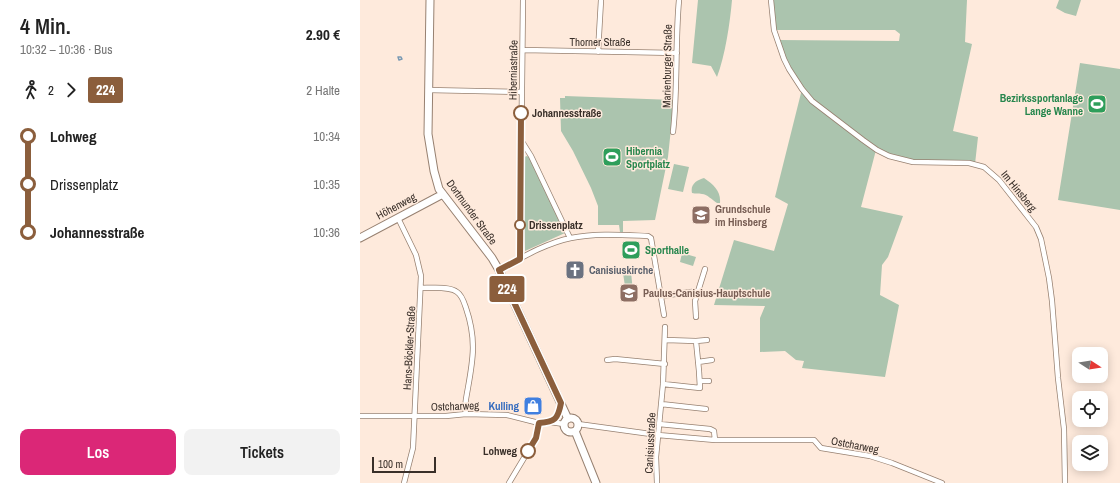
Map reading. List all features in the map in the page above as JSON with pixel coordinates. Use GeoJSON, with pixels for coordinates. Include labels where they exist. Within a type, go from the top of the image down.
{"type":"FeatureCollection","features":[{"type":"Feature","properties":{"kind":"main road","name":"Dortmunder Straße"},"geometry":{"type":"LineString","coordinates":[[430,0],[428,134],[430,152],[439,189],[492,258],[499,270],[561,403],[566,422]]}},
{"type":"Feature","properties":{"kind":"main road","name":"Höhenweg"},"geometry":{"type":"LineString","coordinates":[[360,238],[443,194]]}},
{"type":"Feature","properties":{"kind":"main road"},"geometry":{"type":"LineString","coordinates":[[574,419],[578,424],[575,431],[567,431],[565,428],[566,422],[574,419]]}},
{"type":"Feature","properties":{"kind":"main road"},"geometry":{"type":"LineString","coordinates":[[575,431],[596,483]]}},
{"type":"Feature","properties":{"kind":"street","name":"Hiberniastraße"},"geometry":{"type":"LineString","coordinates":[[521,140],[523,0]]}},
{"type":"Feature","properties":{"kind":"street"},"geometry":{"type":"LineString","coordinates":[[598,52],[601,0]]}},
{"type":"Feature","properties":{"kind":"street","name":"Marienburger Straße"},"geometry":{"type":"LineString","coordinates":[[673,132],[677,99],[677,24],[680,0]]}},
{"type":"Feature","properties":{"kind":"street","name":"Im Hinsberg"},"geometry":{"type":"LineString","coordinates":[[771,0],[774,30],[782,54],[789,69],[812,101],[877,150],[890,156],[913,162],[970,163],[984,167],[999,180],[1036,227],[1048,271],[1052,301],[1058,378],[1064,429],[1065,483]]}},
{"type":"Feature","properties":{"kind":"street","name":"Thorner Straße"},"geometry":{"type":"LineString","coordinates":[[523,50],[677,53]]}},
{"type":"Feature","properties":{"kind":"street"},"geometry":{"type":"LineString","coordinates":[[428,90],[522,92]]}},
{"type":"Feature","properties":{"kind":"street"},"geometry":{"type":"LineString","coordinates":[[521,140],[531,156],[570,238]]}},
{"type":"Feature","properties":{"kind":"street"},"geometry":{"type":"LineString","coordinates":[[520,259],[521,140]]}},
{"type":"Feature","properties":{"kind":"street","name":"Hans-Böckler-Straße"},"geometry":{"type":"LineString","coordinates":[[398,218],[416,255],[421,276],[416,416],[413,448],[404,483]]}},
{"type":"Feature","properties":{"kind":"street"},"geometry":{"type":"LineString","coordinates":[[499,270],[548,246],[570,238],[590,236],[648,236],[651,238],[664,315]]}},
{"type":"Feature","properties":{"kind":"street"},"geometry":{"type":"LineString","coordinates":[[696,317],[695,301],[705,269]]}},
{"type":"Feature","properties":{"kind":"street"},"geometry":{"type":"LineString","coordinates":[[421,288],[442,288],[456,291],[460,294],[463,300],[471,322],[474,348],[465,407],[466,414]]}},
{"type":"Feature","properties":{"kind":"street"},"geometry":{"type":"LineString","coordinates":[[661,296],[698,291]]}},
{"type":"Feature","properties":{"kind":"street","name":"Canisiusstraße"},"geometry":{"type":"LineString","coordinates":[[657,483],[656,457],[664,384],[666,340],[665,327]]}},
{"type":"Feature","properties":{"kind":"street"},"geometry":{"type":"LineString","coordinates":[[666,340],[707,340]]}},
{"type":"Feature","properties":{"kind":"street"},"geometry":{"type":"LineString","coordinates":[[664,384],[700,388],[696,341]]}},
{"type":"Feature","properties":{"kind":"street"},"geometry":{"type":"LineString","coordinates":[[607,360],[615,358],[665,364]]}},
{"type":"Feature","properties":{"kind":"street"},"geometry":{"type":"LineString","coordinates":[[698,362],[712,360]]}},
{"type":"Feature","properties":{"kind":"street"},"geometry":{"type":"LineString","coordinates":[[700,381],[709,381]]}},
{"type":"Feature","properties":{"kind":"street"},"geometry":{"type":"LineString","coordinates":[[550,422],[559,414],[561,403]]}},
{"type":"Feature","properties":{"kind":"street","name":"Canisiusstraße"},"geometry":{"type":"LineString","coordinates":[[661,404],[706,409]]}},
{"type":"Feature","properties":{"kind":"street","name":"Ostcharweg"},"geometry":{"type":"LineString","coordinates":[[360,416],[466,414],[507,415],[539,423],[566,422]]}},
{"type":"Feature","properties":{"kind":"street"},"geometry":{"type":"LineString","coordinates":[[509,483],[536,438],[539,423]]}},
{"type":"Feature","properties":{"kind":"street","name":"Ostcharweg"},"geometry":{"type":"LineString","coordinates":[[578,424],[658,435],[715,440],[814,440],[821,448],[870,456],[942,483]]}},
{"type":"Feature","properties":{"kind":"street"},"geometry":{"type":"LineString","coordinates":[[659,424],[710,429],[714,431],[715,440]]}},
{"type":"Feature","properties":{"kind":"green space"},"geometry":{"type":"Polygon","coordinates":[[[698,0],[732,0],[727,39],[717,77],[711,66],[692,63],[698,0]]]}},
{"type":"Feature","properties":{"kind":"green space"},"geometry":{"type":"Polygon","coordinates":[[[771,0],[967,0],[965,42],[972,44],[953,131],[978,137],[975,164],[913,162],[876,150],[861,207],[903,216],[888,257],[882,265],[880,295],[899,305],[885,377],[802,368],[804,361],[796,360],[785,351],[760,352],[760,318],[765,306],[714,305],[734,240],[774,251],[788,204],[775,197],[802,89],[789,69],[778,40],[899,41],[900,34],[895,30],[774,30],[771,0]]]}},
{"type":"Feature","properties":{"kind":"green space"},"geometry":{"type":"Polygon","coordinates":[[[1059,0],[1081,0],[1076,16],[1065,13],[1056,8],[1059,0]]]}},
{"type":"Feature","properties":{"kind":"green space","name":"Bezirkssportanlage Lange Wanne"},"geometry":{"type":"Polygon","coordinates":[[[1080,63],[1120,69],[1120,210],[1058,200],[1080,63]]]}},
{"type":"Feature","properties":{"kind":"green space","name":"Hibernia Sportplatz"},"geometry":{"type":"Polygon","coordinates":[[[565,96],[674,100],[668,157],[655,220],[623,221],[623,232],[620,232],[619,225],[598,225],[598,206],[591,188],[573,151],[561,131],[560,98],[565,98],[565,96]]]}},
{"type":"Feature","properties":{"kind":"green space"},"geometry":{"type":"Polygon","coordinates":[[[527,156],[530,158],[565,233],[525,251],[524,224],[522,223],[523,159],[527,156]]]}},
{"type":"Feature","properties":{"kind":"green space"},"geometry":{"type":"Polygon","coordinates":[[[674,164],[689,167],[683,192],[668,189],[674,164]]]}},
{"type":"Feature","properties":{"kind":"green space"},"geometry":{"type":"Polygon","coordinates":[[[704,178],[711,183],[718,192],[720,203],[717,203],[704,194],[692,193],[693,185],[704,178]]]}},
{"type":"Feature","properties":{"kind":"green space"},"geometry":{"type":"Polygon","coordinates":[[[682,253],[696,257],[693,266],[680,262],[682,253]]]}},
{"type":"Feature","properties":{"kind":"green space"},"geometry":{"type":"Polygon","coordinates":[[[631,272],[633,292],[626,293],[623,273],[631,272]]]}},
{"type":"Feature","properties":{"kind":"waterway"},"geometry":{"type":"LineString","coordinates":[[398,57],[401,57],[402,59],[399,60],[398,57]]}},
{"type":"Feature","properties":{"kind":"bus line","name":"224"},"geometry":{"type":"LineString","coordinates":[[521,113],[520,259],[499,270],[561,403],[559,414],[554,420],[539,423],[536,438],[528,451]]}},
{"type":"Feature","properties":{"kind":"place","name":"Bezirkssportanlage Lange Wanne"},"geometry":{"type":"Point","coordinates":[1097,104]}},
{"type":"Feature","properties":{"kind":"place","name":"Johannesstraße"},"geometry":{"type":"Point","coordinates":[521,113]}},
{"type":"Feature","properties":{"kind":"place","name":"Hibernia Sportplatz"},"geometry":{"type":"Point","coordinates":[612,157]}},
{"type":"Feature","properties":{"kind":"place","name":"Grundschule im Hinsberg"},"geometry":{"type":"Point","coordinates":[701,215]}},
{"type":"Feature","properties":{"kind":"place","name":"Drissenplatz"},"geometry":{"type":"Point","coordinates":[520,225]}},
{"type":"Feature","properties":{"kind":"place","name":"Sporthalle"},"geometry":{"type":"Point","coordinates":[631,250]}},
{"type":"Feature","properties":{"kind":"place","name":"Canisiuskirche"},"geometry":{"type":"Point","coordinates":[575,270]}},
{"type":"Feature","properties":{"kind":"place","name":"Paulus-Canisius-Hauptschule"},"geometry":{"type":"Point","coordinates":[629,293]}},
{"type":"Feature","properties":{"kind":"place","name":"Kulling"},"geometry":{"type":"Point","coordinates":[533,406]}},
{"type":"Feature","properties":{"kind":"place","name":"Lohweg"},"geometry":{"type":"Point","coordinates":[528,451]}}]}
